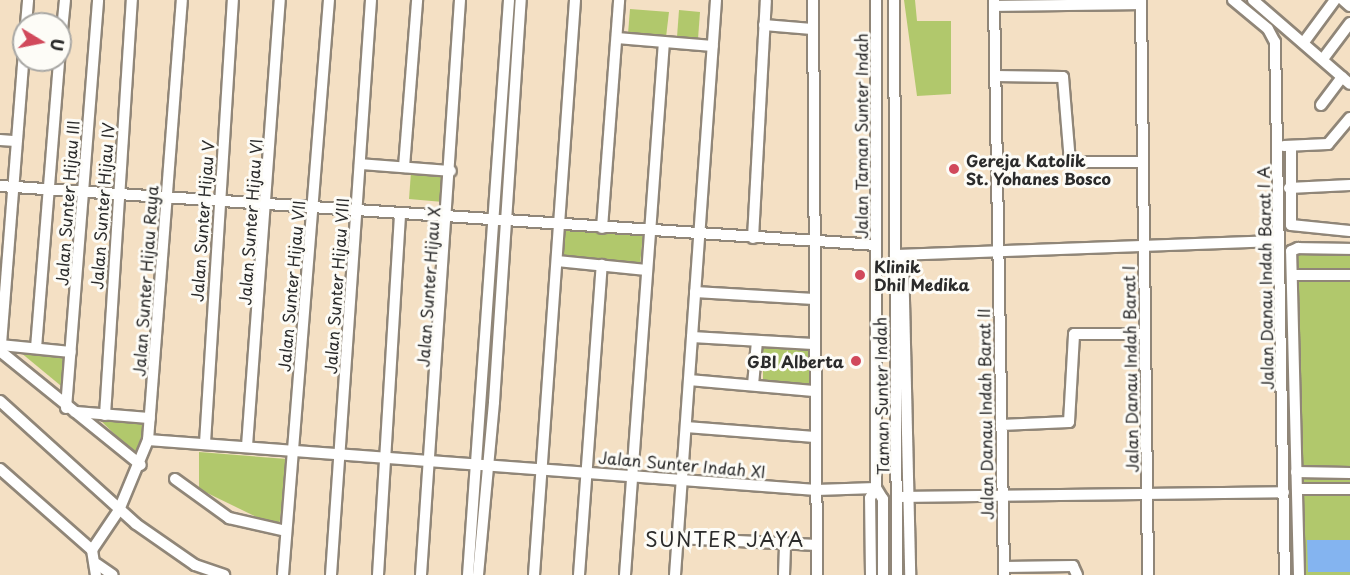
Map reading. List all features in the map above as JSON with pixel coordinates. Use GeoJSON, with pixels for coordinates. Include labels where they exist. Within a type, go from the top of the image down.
{"type":"FeatureCollection","features":[{"type":"Feature","properties":{"kind":"street","name":"Jalan Sunter Hijau III"},"geometry":{"type":"LineString","coordinates":[[70,410],[71,352],[98,0]]}},
{"type":"Feature","properties":{"kind":"street","name":"Jalan Sunter Hijau IV"},"geometry":{"type":"LineString","coordinates":[[105,415],[132,0]]}},
{"type":"Feature","properties":{"kind":"street","name":"Jalan Sunter Hijau Raya"},"geometry":{"type":"LineString","coordinates":[[92,550],[120,510],[141,465],[148,440],[182,0]]}},
{"type":"Feature","properties":{"kind":"street","name":"Jalan Sunter Hijau V"},"geometry":{"type":"LineString","coordinates":[[205,443],[218,201],[233,0]]}},
{"type":"Feature","properties":{"kind":"street","name":"Jalan Sunter Hijau VI"},"geometry":{"type":"LineString","coordinates":[[247,446],[267,205],[280,0]]}},
{"type":"Feature","properties":{"kind":"street","name":"Jalan Sunter Hijau VII"},"geometry":{"type":"LineString","coordinates":[[283,575],[291,449],[313,208],[328,0]]}},
{"type":"Feature","properties":{"kind":"street","name":"Jalan Sunter Hijau VIII"},"geometry":{"type":"LineString","coordinates":[[331,575],[371,0]]}},
{"type":"Feature","properties":{"kind":"street"},"geometry":{"type":"LineString","coordinates":[[404,167],[417,0]]}},
{"type":"Feature","properties":{"kind":"street","name":"Jalan Sunter Hijau X"},"geometry":{"type":"LineString","coordinates":[[422,575],[451,171],[460,0]]}},
{"type":"Feature","properties":{"kind":"street"},"geometry":{"type":"LineString","coordinates":[[478,575],[495,221],[509,0]]}},
{"type":"Feature","properties":{"kind":"street"},"geometry":{"type":"LineString","coordinates":[[468,575],[507,221],[521,0]]}},
{"type":"Feature","properties":{"kind":"street"},"geometry":{"type":"LineString","coordinates":[[534,575],[575,0]]}},
{"type":"Feature","properties":{"kind":"street"},"geometry":{"type":"LineString","coordinates":[[602,228],[619,0]]}},
{"type":"Feature","properties":{"kind":"street"},"geometry":{"type":"LineString","coordinates":[[675,575],[716,0]]}},
{"type":"Feature","properties":{"kind":"street"},"geometry":{"type":"LineString","coordinates":[[753,238],[766,0]]}},
{"type":"Feature","properties":{"kind":"street"},"geometry":{"type":"LineString","coordinates":[[813,0],[813,344],[817,575]]}},
{"type":"Feature","properties":{"kind":"street","name":"Jalan Taman Sunter Indah"},"geometry":{"type":"LineString","coordinates":[[871,575],[870,498],[876,488],[876,0]]}},
{"type":"Feature","properties":{"kind":"street","name":"Taman Sunter Indah"},"geometry":{"type":"LineString","coordinates":[[894,0],[903,497],[897,575]]}},
{"type":"Feature","properties":{"kind":"street","name":"Jalan Danau Indah Barat I A"},"geometry":{"type":"LineString","coordinates":[[1233,0],[1274,37],[1279,242],[1287,341],[1285,575]]}},
{"type":"Feature","properties":{"kind":"street"},"geometry":{"type":"LineString","coordinates":[[1253,0],[1347,77],[1322,105]]}},
{"type":"Feature","properties":{"kind":"street"},"geometry":{"type":"LineString","coordinates":[[1304,42],[1335,0]]}},
{"type":"Feature","properties":{"kind":"street"},"geometry":{"type":"LineString","coordinates":[[1343,0],[1350,6]]}},
{"type":"Feature","properties":{"kind":"street"},"geometry":{"type":"LineString","coordinates":[[994,3],[1141,2]]}},
{"type":"Feature","properties":{"kind":"street","name":"Jalan Danau Indah Barat I"},"geometry":{"type":"LineString","coordinates":[[1141,2],[1148,575]]}},
{"type":"Feature","properties":{"kind":"street","name":"Jalan Danau Indah Barat II"},"geometry":{"type":"LineString","coordinates":[[994,3],[996,249],[1004,571]]}},
{"type":"Feature","properties":{"kind":"street"},"geometry":{"type":"LineString","coordinates":[[1323,59],[1350,23]]}},
{"type":"Feature","properties":{"kind":"street"},"geometry":{"type":"LineString","coordinates":[[764,25],[812,29]]}},
{"type":"Feature","properties":{"kind":"street"},"geometry":{"type":"LineString","coordinates":[[617,38],[713,46]]}},
{"type":"Feature","properties":{"kind":"street"},"geometry":{"type":"LineString","coordinates":[[625,575],[664,42]]}},
{"type":"Feature","properties":{"kind":"street"},"geometry":{"type":"LineString","coordinates":[[0,347],[22,72]]}},
{"type":"Feature","properties":{"kind":"street"},"geometry":{"type":"LineString","coordinates":[[36,348],[58,72]]}},
{"type":"Feature","properties":{"kind":"street"},"geometry":{"type":"LineString","coordinates":[[995,76],[1063,77],[1070,162],[1142,162]]}},
{"type":"Feature","properties":{"kind":"street"},"geometry":{"type":"LineString","coordinates":[[1277,146],[1328,144],[1350,118]]}},
{"type":"Feature","properties":{"kind":"street"},"geometry":{"type":"LineString","coordinates":[[0,140],[16,141]]}},
{"type":"Feature","properties":{"kind":"street"},"geometry":{"type":"LineString","coordinates":[[1291,146],[1289,188],[1292,226],[1350,231]]}},
{"type":"Feature","properties":{"kind":"street"},"geometry":{"type":"LineString","coordinates":[[360,164],[451,171]]}},
{"type":"Feature","properties":{"kind":"street"},"geometry":{"type":"LineString","coordinates":[[1289,188],[1350,184]]}},
{"type":"Feature","properties":{"kind":"street"},"geometry":{"type":"LineString","coordinates":[[0,186],[699,235],[876,245]]}},
{"type":"Feature","properties":{"kind":"street"},"geometry":{"type":"LineString","coordinates":[[378,575],[400,214]]}},
{"type":"Feature","properties":{"kind":"street"},"geometry":{"type":"LineString","coordinates":[[899,255],[996,249],[1279,242]]}},
{"type":"Feature","properties":{"kind":"street"},"geometry":{"type":"LineString","coordinates":[[1299,575],[1297,489],[1287,341],[1295,248],[1350,249]]}},
{"type":"Feature","properties":{"kind":"street"},"geometry":{"type":"LineString","coordinates":[[557,261],[647,270]]}},
{"type":"Feature","properties":{"kind":"street"},"geometry":{"type":"LineString","coordinates":[[579,575],[602,265]]}},
{"type":"Feature","properties":{"kind":"street"},"geometry":{"type":"LineString","coordinates":[[1292,275],[1350,275]]}},
{"type":"Feature","properties":{"kind":"street"},"geometry":{"type":"LineString","coordinates":[[695,292],[814,299]]}},
{"type":"Feature","properties":{"kind":"street"},"geometry":{"type":"LineString","coordinates":[[1001,425],[1069,422],[1074,334],[1144,334]]}},
{"type":"Feature","properties":{"kind":"street"},"geometry":{"type":"LineString","coordinates":[[692,337],[813,344]]}},
{"type":"Feature","properties":{"kind":"street"},"geometry":{"type":"LineString","coordinates":[[753,385],[757,341]]}},
{"type":"Feature","properties":{"kind":"street"},"geometry":{"type":"LineString","coordinates":[[0,347],[71,352]]}},
{"type":"Feature","properties":{"kind":"street"},"geometry":{"type":"LineString","coordinates":[[0,347],[70,410],[141,465]]}},
{"type":"Feature","properties":{"kind":"street"},"geometry":{"type":"LineString","coordinates":[[689,380],[814,391]]}},
{"type":"Feature","properties":{"kind":"street"},"geometry":{"type":"LineString","coordinates":[[0,401],[120,510],[195,565],[224,575]]}},
{"type":"Feature","properties":{"kind":"street"},"geometry":{"type":"LineString","coordinates":[[70,410],[150,418]]}},
{"type":"Feature","properties":{"kind":"street"},"geometry":{"type":"LineString","coordinates":[[686,427],[815,437]]}},
{"type":"Feature","properties":{"kind":"street","name":"Jalan Sunter Indah XI"},"geometry":{"type":"LineString","coordinates":[[148,440],[431,459],[816,490],[876,488]]}},
{"type":"Feature","properties":{"kind":"street"},"geometry":{"type":"LineString","coordinates":[[0,469],[92,550],[97,570],[113,575]]}},
{"type":"Feature","properties":{"kind":"street"},"geometry":{"type":"LineString","coordinates":[[1296,472],[1350,473]]}},
{"type":"Feature","properties":{"kind":"street"},"geometry":{"type":"LineString","coordinates":[[175,479],[229,518],[286,531]]}},
{"type":"Feature","properties":{"kind":"street","name":"Jalan Taman Sunter Indah"},"geometry":{"type":"LineString","coordinates":[[876,488],[883,499],[883,575]]}},
{"type":"Feature","properties":{"kind":"street"},"geometry":{"type":"LineString","coordinates":[[1297,489],[1350,489]]}},
{"type":"Feature","properties":{"kind":"street"},"geometry":{"type":"LineString","coordinates":[[910,575],[903,497],[1002,493],[1284,492]]}},
{"type":"Feature","properties":{"kind":"street"},"geometry":{"type":"LineString","coordinates":[[678,538],[817,545]]}},
{"type":"Feature","properties":{"kind":"street"},"geometry":{"type":"LineString","coordinates":[[784,575],[785,543]]}},
{"type":"Feature","properties":{"kind":"street"},"geometry":{"type":"LineString","coordinates":[[1004,571],[1073,566],[1077,575]]}},
{"type":"Feature","properties":{"kind":"green space"},"geometry":{"type":"Polygon","coordinates":[[[904,0],[915,0],[917,21],[951,21],[951,94],[917,96],[904,0]]]}},
{"type":"Feature","properties":{"kind":"green space"},"geometry":{"type":"Polygon","coordinates":[[[630,9],[669,12],[666,37],[628,34],[630,9]]]}},
{"type":"Feature","properties":{"kind":"green space"},"geometry":{"type":"Polygon","coordinates":[[[679,10],[700,12],[698,39],[677,37],[679,10]]]}},
{"type":"Feature","properties":{"kind":"green space"},"geometry":{"type":"Polygon","coordinates":[[[411,172],[445,175],[443,202],[409,199],[411,172]]]}},
{"type":"Feature","properties":{"kind":"green space"},"geometry":{"type":"Polygon","coordinates":[[[564,230],[643,233],[640,266],[563,259],[564,230]]]}},
{"type":"Feature","properties":{"kind":"green space"},"geometry":{"type":"Polygon","coordinates":[[[1287,244],[1350,245],[1350,575],[1290,575],[1287,244]]]}},
{"type":"Feature","properties":{"kind":"green space"},"geometry":{"type":"Polygon","coordinates":[[[763,344],[809,347],[809,389],[763,386],[763,344]]]}},
{"type":"Feature","properties":{"kind":"green space"},"geometry":{"type":"Polygon","coordinates":[[[20,352],[68,355],[66,390],[20,352]]]}},
{"type":"Feature","properties":{"kind":"green space"},"geometry":{"type":"Polygon","coordinates":[[[97,417],[147,421],[135,454],[97,417]]]}},
{"type":"Feature","properties":{"kind":"green space"},"geometry":{"type":"Polygon","coordinates":[[[199,452],[287,459],[279,528],[199,489],[199,452]]]}},
{"type":"Feature","properties":{"kind":"water"},"geometry":{"type":"Polygon","coordinates":[[[1307,540],[1350,540],[1350,572],[1308,572],[1307,540]]]}},
{"type":"Feature","properties":{"kind":"place","name":"Gereja Katolik St. Yohanes Bosco"},"geometry":{"type":"Point","coordinates":[954,169]}},
{"type":"Feature","properties":{"kind":"place","name":"Klinik Dhil Medika"},"geometry":{"type":"Point","coordinates":[860,275]}},
{"type":"Feature","properties":{"kind":"place","name":"GBI Alberta"},"geometry":{"type":"Point","coordinates":[856,361]}},
{"type":"Feature","properties":{"kind":"district","name":"SUNTER JAYA"},"geometry":{"type":"Point","coordinates":[725,539]}}]}
